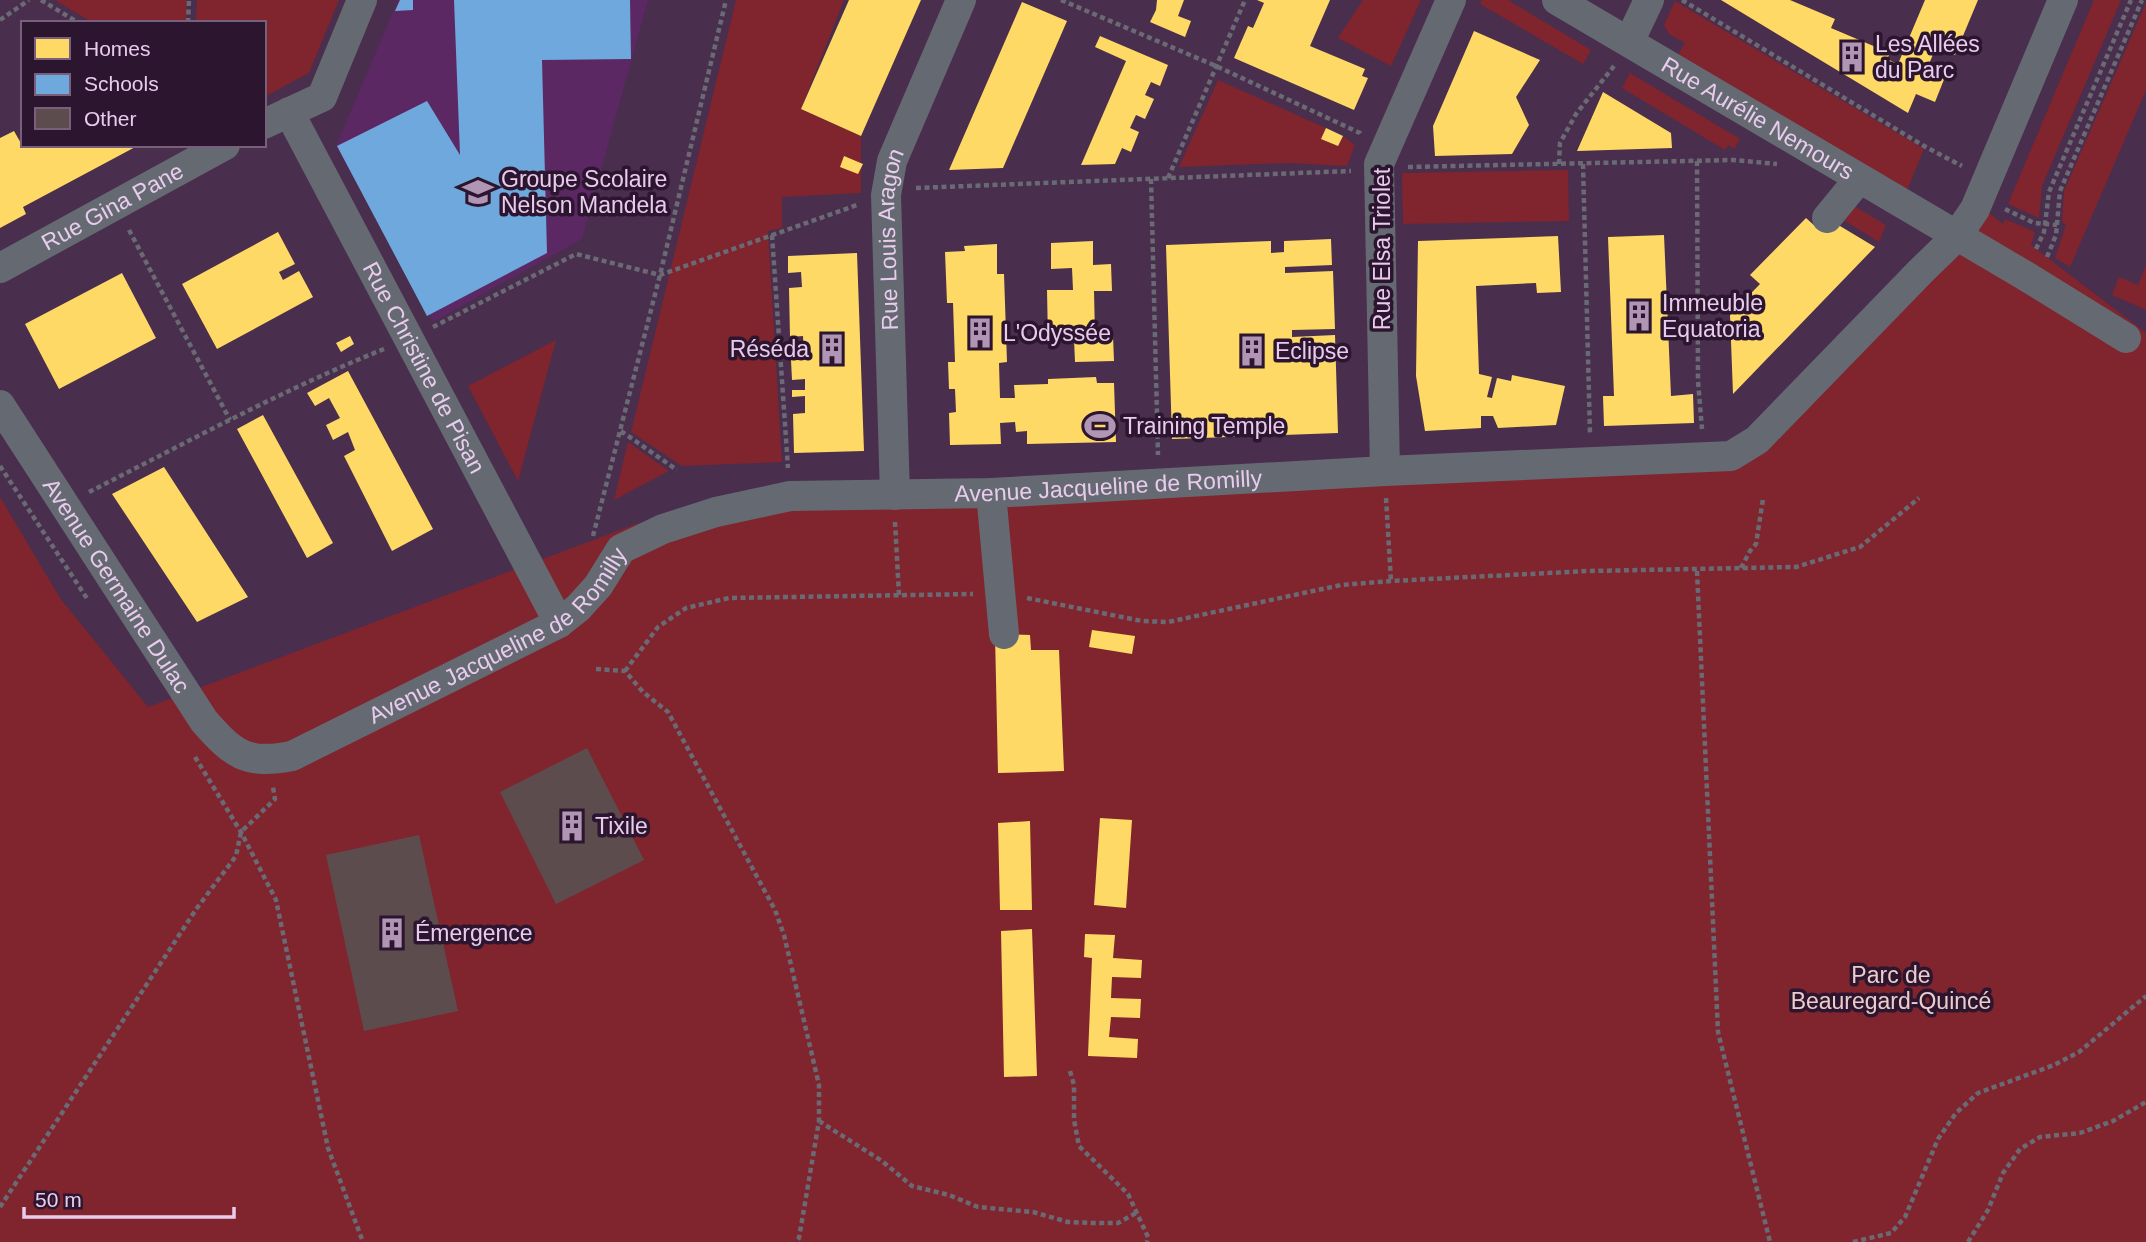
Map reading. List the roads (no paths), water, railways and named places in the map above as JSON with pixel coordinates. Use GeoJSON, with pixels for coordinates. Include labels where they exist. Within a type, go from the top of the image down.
{"type":"FeatureCollection","features":[{"type":"Feature","properties":{"kind":"street"},"geometry":{"type":"LineString","coordinates":[[277,118],[322,97],[362,0]]}},
{"type":"Feature","properties":{"kind":"street","name":"Rue Louis Aragon"},"geometry":{"type":"LineString","coordinates":[[895,495],[886,195],[892,161],[961,0]]}},
{"type":"Feature","properties":{"kind":"street","name":"Rue Elsa Triolet"},"geometry":{"type":"LineString","coordinates":[[1385,471],[1379,164],[1451,0]]}},
{"type":"Feature","properties":{"kind":"street","name":"Rue Aurélie Nemours"},"geometry":{"type":"LineString","coordinates":[[1557,0],[2126,338]]}},
{"type":"Feature","properties":{"kind":"street"},"geometry":{"type":"LineString","coordinates":[[1629,42],[1649,0]]}},
{"type":"Feature","properties":{"kind":"street","name":"Avenue Jacqueline de Romilly"},"geometry":{"type":"LineString","coordinates":[[258,758],[292,756],[559,623],[578,608],[598,586],[621,549],[663,528],[716,512],[790,496],[991,493],[1385,471],[1731,456],[1757,440],[1956,237],[1975,209],[2063,0]]}},
{"type":"Feature","properties":{"kind":"street","name":"Rue Christine de Pisan"},"geometry":{"type":"LineString","coordinates":[[277,118],[410,339],[559,623]]}},
{"type":"Feature","properties":{"kind":"street","name":"Rue Gina Pane"},"geometry":{"type":"LineString","coordinates":[[0,268],[221,147]]}},
{"type":"Feature","properties":{"kind":"street"},"geometry":{"type":"LineString","coordinates":[[1828,218],[1859,179]]}},
{"type":"Feature","properties":{"kind":"street","name":"Avenue Germaine Dulac"},"geometry":{"type":"LineString","coordinates":[[0,405],[204,721],[225,744],[258,758]]}},
{"type":"Feature","properties":{"kind":"street"},"geometry":{"type":"LineString","coordinates":[[991,493],[1004,634]]}},
{"type":"Feature","properties":{"kind":"place","name":"Les Allées du Parc"},"geometry":{"type":"Point","coordinates":[1852,57]}},
{"type":"Feature","properties":{"kind":"place","name":"Groupe Scolaire Nelson Mandela"},"geometry":{"type":"Point","coordinates":[478,192]}},
{"type":"Feature","properties":{"kind":"place","name":"Immeuble Equatoria"},"geometry":{"type":"Point","coordinates":[1639,316]}},
{"type":"Feature","properties":{"kind":"place","name":"L'Odyssée"},"geometry":{"type":"Point","coordinates":[980,333]}},
{"type":"Feature","properties":{"kind":"place","name":"Réséda"},"geometry":{"type":"Point","coordinates":[832,349]}},
{"type":"Feature","properties":{"kind":"place","name":"Eclipse"},"geometry":{"type":"Point","coordinates":[1252,351]}},
{"type":"Feature","properties":{"kind":"place","name":"Training Temple"},"geometry":{"type":"Point","coordinates":[1100,426]}},
{"type":"Feature","properties":{"kind":"place","name":"Tixile"},"geometry":{"type":"Point","coordinates":[572,826]}},
{"type":"Feature","properties":{"kind":"place","name":"Émergence"},"geometry":{"type":"Point","coordinates":[392,933]}},
{"type":"Feature","properties":{"kind":"park label","name":"Parc de Beauregard-Quincé"},"geometry":{"type":"Point","coordinates":[1891,988]}}]}
